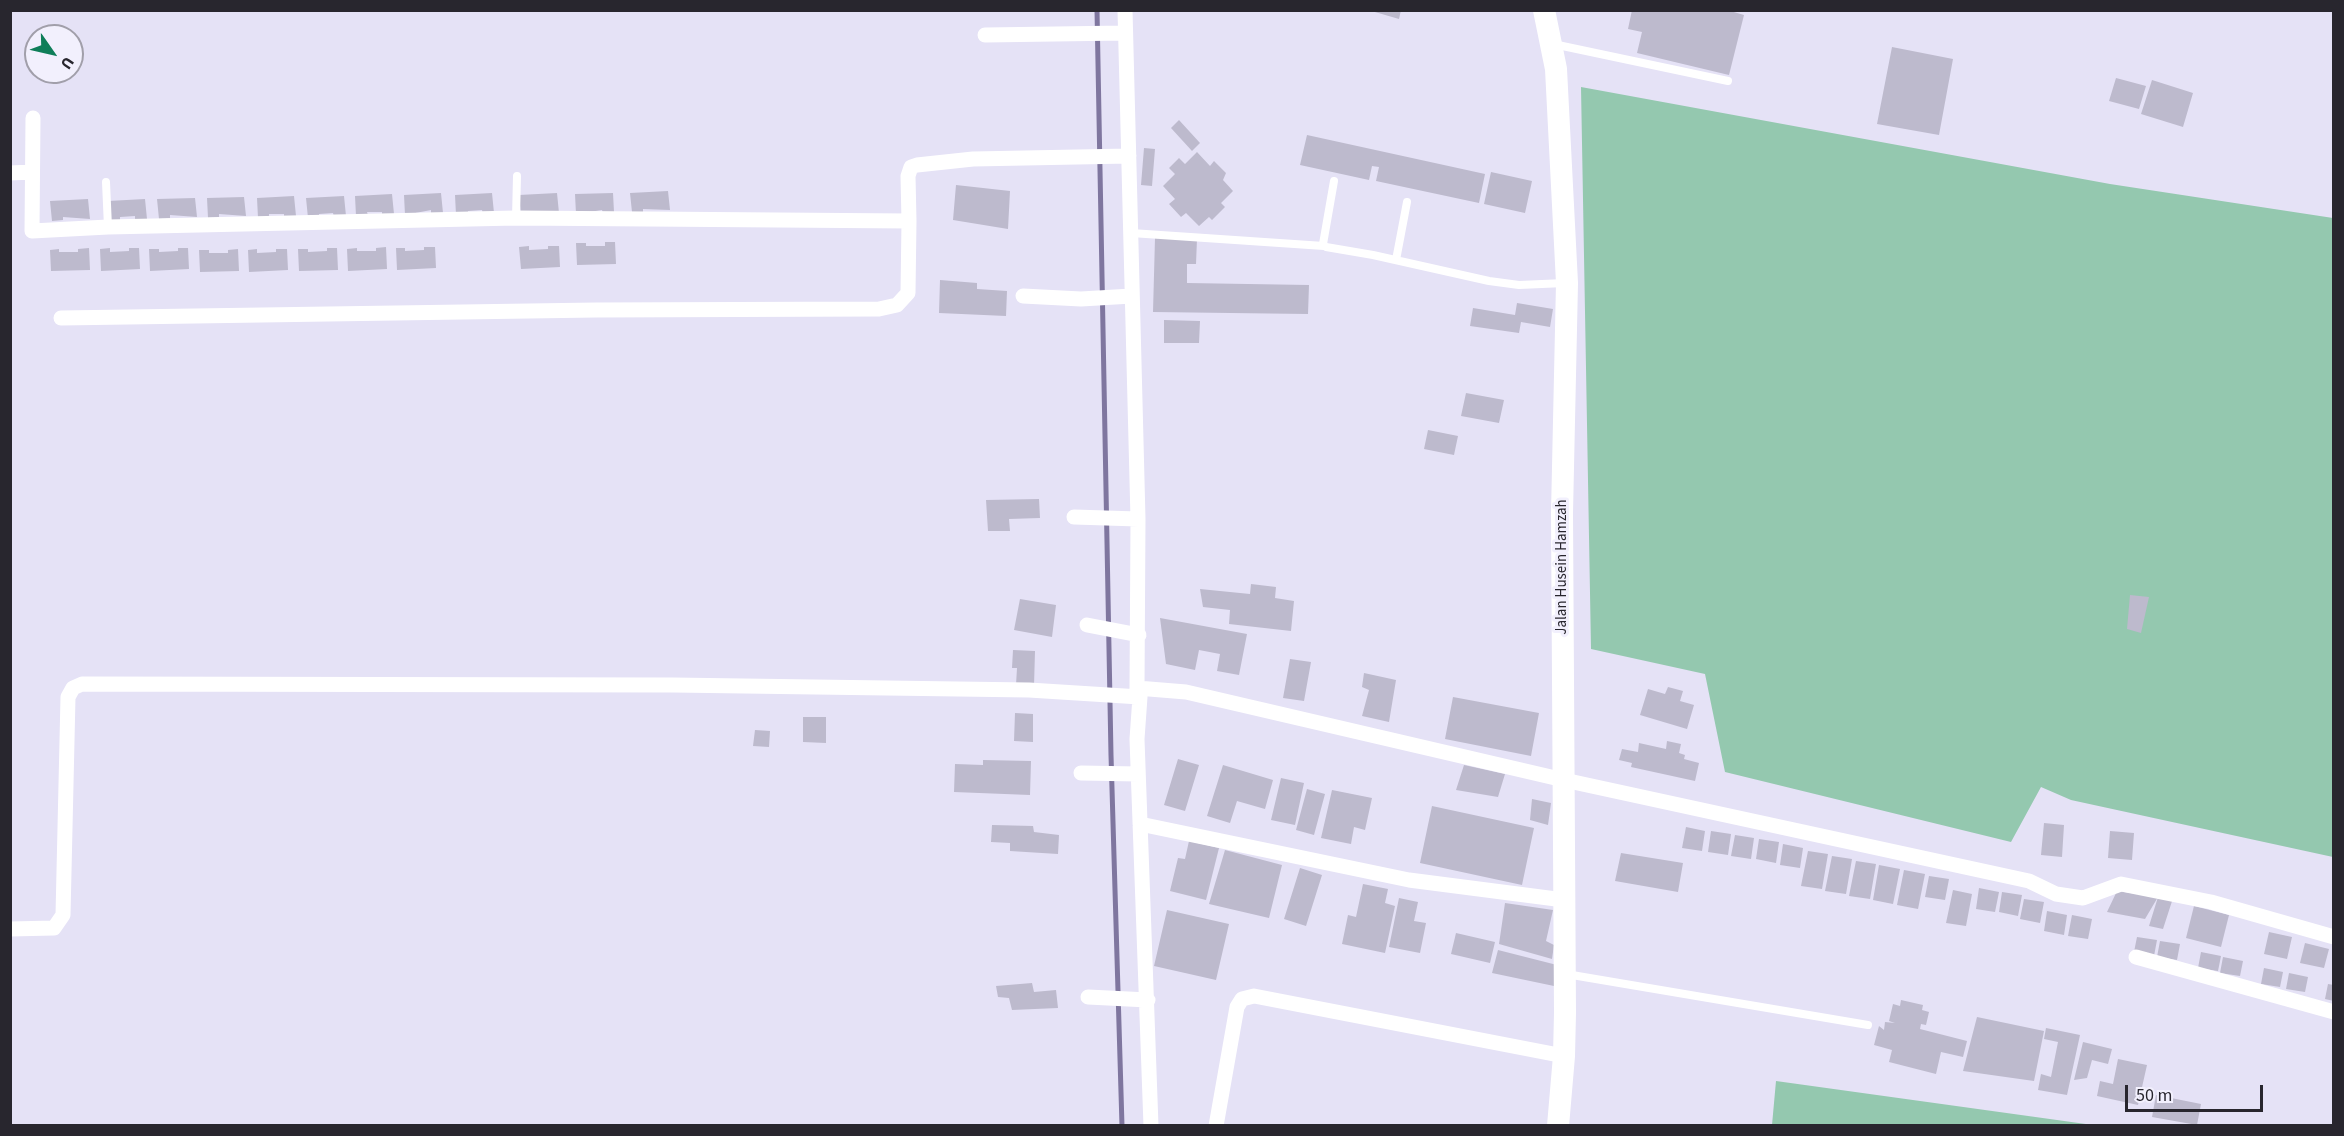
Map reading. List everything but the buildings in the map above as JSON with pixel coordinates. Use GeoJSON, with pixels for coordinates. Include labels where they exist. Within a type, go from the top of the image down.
{"type":"FeatureCollection","features":[{"type":"Feature","properties":{"kind":"street"},"geometry":{"type":"LineString","coordinates":[[1125,10],[1121,32],[1122,156],[1129,233],[1127,296],[1134,519],[1137,739],[1132,774],[1140,824],[1143,1000],[1151,1125]]}},
{"type":"Feature","properties":{"kind":"street","name":"Jalan Husein Hamzah"},"geometry":{"type":"LineString","coordinates":[[1544,10],[1556,69],[1566,283],[1562,513],[1565,974],[1564,1056],[1558,1125]]}},
{"type":"Feature","properties":{"kind":"street"},"geometry":{"type":"LineString","coordinates":[[985,34],[1121,32]]}},
{"type":"Feature","properties":{"kind":"street"},"geometry":{"type":"LineString","coordinates":[[33,118],[32,231],[108,227],[516,218],[909,221]]}},
{"type":"Feature","properties":{"kind":"street"},"geometry":{"type":"LineString","coordinates":[[61,318],[886,308],[897,305],[908,293],[908,176],[911,167],[973,159],[1122,156]]}},
{"type":"Feature","properties":{"kind":"street"},"geometry":{"type":"LineString","coordinates":[[10,173],[32,172]]}},
{"type":"Feature","properties":{"kind":"street"},"geometry":{"type":"LineString","coordinates":[[1023,296],[1081,299],[1127,296]]}},
{"type":"Feature","properties":{"kind":"street"},"geometry":{"type":"LineString","coordinates":[[1079,517],[1134,519]]}},
{"type":"Feature","properties":{"kind":"street"},"geometry":{"type":"LineString","coordinates":[[1093,626],[1135,634]]}},
{"type":"Feature","properties":{"kind":"street"},"geometry":{"type":"LineString","coordinates":[[10,929],[54,928],[63,915],[68,697],[73,688],[82,684],[672,685],[1029,690],[1096,694],[1186,692],[1564,780],[2029,881],[2056,894],[2083,898],[2121,884],[2211,902],[2334,937]]}},
{"type":"Feature","properties":{"kind":"street"},"geometry":{"type":"LineString","coordinates":[[1086,773],[1132,774]]}},
{"type":"Feature","properties":{"kind":"street"},"geometry":{"type":"LineString","coordinates":[[1140,824],[1409,880],[1564,900]]}},
{"type":"Feature","properties":{"kind":"street"},"geometry":{"type":"LineString","coordinates":[[2136,957],[2334,1012]]}},
{"type":"Feature","properties":{"kind":"street"},"geometry":{"type":"LineString","coordinates":[[1216,1125],[1237,1007],[1242,999],[1254,996],[1564,1056]]}},
{"type":"Feature","properties":{"kind":"street"},"geometry":{"type":"LineString","coordinates":[[1095,998],[1143,1000]]}},
{"type":"Feature","properties":{"kind":"lane"},"geometry":{"type":"LineString","coordinates":[[1552,44],[1728,81]]}},
{"type":"Feature","properties":{"kind":"lane"},"geometry":{"type":"LineString","coordinates":[[516,218],[517,176]]}},
{"type":"Feature","properties":{"kind":"lane"},"geometry":{"type":"LineString","coordinates":[[1324,246],[1324,226],[1334,181]]}},
{"type":"Feature","properties":{"kind":"lane"},"geometry":{"type":"LineString","coordinates":[[106,182],[108,227]]}},
{"type":"Feature","properties":{"kind":"lane"},"geometry":{"type":"LineString","coordinates":[[1396,260],[1407,202]]}},
{"type":"Feature","properties":{"kind":"lane"},"geometry":{"type":"LineString","coordinates":[[1129,233],[1324,246],[1489,281],[1519,285],[1566,283]]}},
{"type":"Feature","properties":{"kind":"lane"},"geometry":{"type":"LineString","coordinates":[[1565,974],[1868,1025]]}},
{"type":"Feature","properties":{"kind":"green space"},"geometry":{"type":"Polygon","coordinates":[[[1581,87],[2110,184],[2333,218],[2333,857],[2071,800],[2041,787],[2011,842],[1725,772],[1705,674],[1591,649],[1581,87]]]}},
{"type":"Feature","properties":{"kind":"green space"},"geometry":{"type":"Polygon","coordinates":[[[1776,1081],[2093,1125],[1772,1125],[1776,1081]]]}},
{"type":"Feature","properties":{"kind":"waterway"},"geometry":{"type":"LineString","coordinates":[[1097,10],[1111,755],[1122,1126]]}}]}
